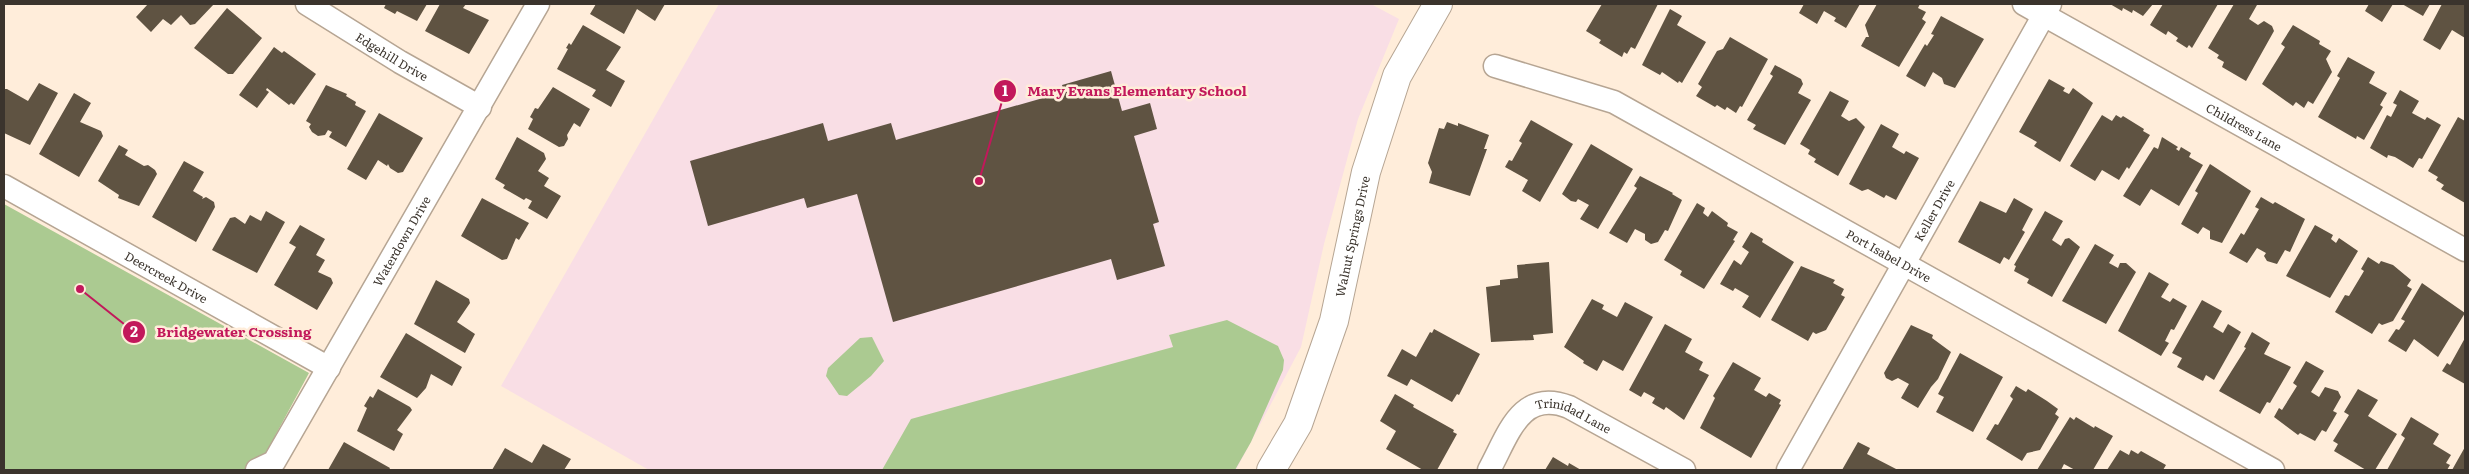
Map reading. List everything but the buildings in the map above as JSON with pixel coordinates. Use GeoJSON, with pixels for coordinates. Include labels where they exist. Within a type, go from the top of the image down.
{"type":"FeatureCollection","features":[{"type":"Feature","properties":{"kind":"street","name":"Edgehill Drive"},"geometry":{"type":"LineString","coordinates":[[307,4],[400,62],[480,107]]}},
{"type":"Feature","properties":{"kind":"street","name":"Waterdown Drive"},"geometry":{"type":"LineString","coordinates":[[256,470],[274,462],[538,4]]}},
{"type":"Feature","properties":{"kind":"street","name":"Childress Lane"},"geometry":{"type":"LineString","coordinates":[[2024,4],[2047,9],[2465,250]]}},
{"type":"Feature","properties":{"kind":"street","name":"Walnut Springs Drive"},"geometry":{"type":"LineString","coordinates":[[1271,470],[1298,424],[1334,321],[1366,172],[1397,76],[1435,5]]}},
{"type":"Feature","properties":{"kind":"street","name":"Keller Drive"},"geometry":{"type":"LineString","coordinates":[[1788,470],[2047,9]]}},
{"type":"Feature","properties":{"kind":"street","name":"Port Isabel Drive"},"geometry":{"type":"LineString","coordinates":[[1495,66],[1614,102],[2273,470]]}},
{"type":"Feature","properties":{"kind":"street","name":"Deercreek Drive"},"geometry":{"type":"LineString","coordinates":[[4,186],[329,368]]}},
{"type":"Feature","properties":{"kind":"street","name":"Trinidad Lane"},"geometry":{"type":"LineString","coordinates":[[1489,470],[1522,413],[1532,405],[1544,402],[1557,403],[1569,407],[1684,470]]}},
{"type":"Feature","properties":{"kind":"shaded area"},"geometry":{"type":"Polygon","coordinates":[[[719,4],[1371,4],[1399,19],[1358,119],[1324,244],[1301,347],[1236,470],[649,470],[501,386],[719,4]]]}},
{"type":"Feature","properties":{"kind":"green space"},"geometry":{"type":"Polygon","coordinates":[[[4,204],[309,373],[275,436],[264,470],[4,470],[4,204]]]}},
{"type":"Feature","properties":{"kind":"green space"},"geometry":{"type":"Polygon","coordinates":[[[1227,320],[1278,346],[1284,360],[1283,370],[1251,442],[1235,470],[882,470],[911,419],[1173,347],[1169,335],[1227,320]]]}},
{"type":"Feature","properties":{"kind":"green space"},"geometry":{"type":"Polygon","coordinates":[[[872,337],[884,361],[871,376],[847,396],[839,395],[826,376],[828,368],[860,338],[872,337]]]}},
{"type":"Feature","properties":{"kind":"place","name":"Mary Evans Elementary School"},"geometry":{"type":"Point","coordinates":[979,181]}},
{"type":"Feature","properties":{"kind":"place","name":"Bridgewater Crossing"},"geometry":{"type":"Point","coordinates":[80,289]}}]}
